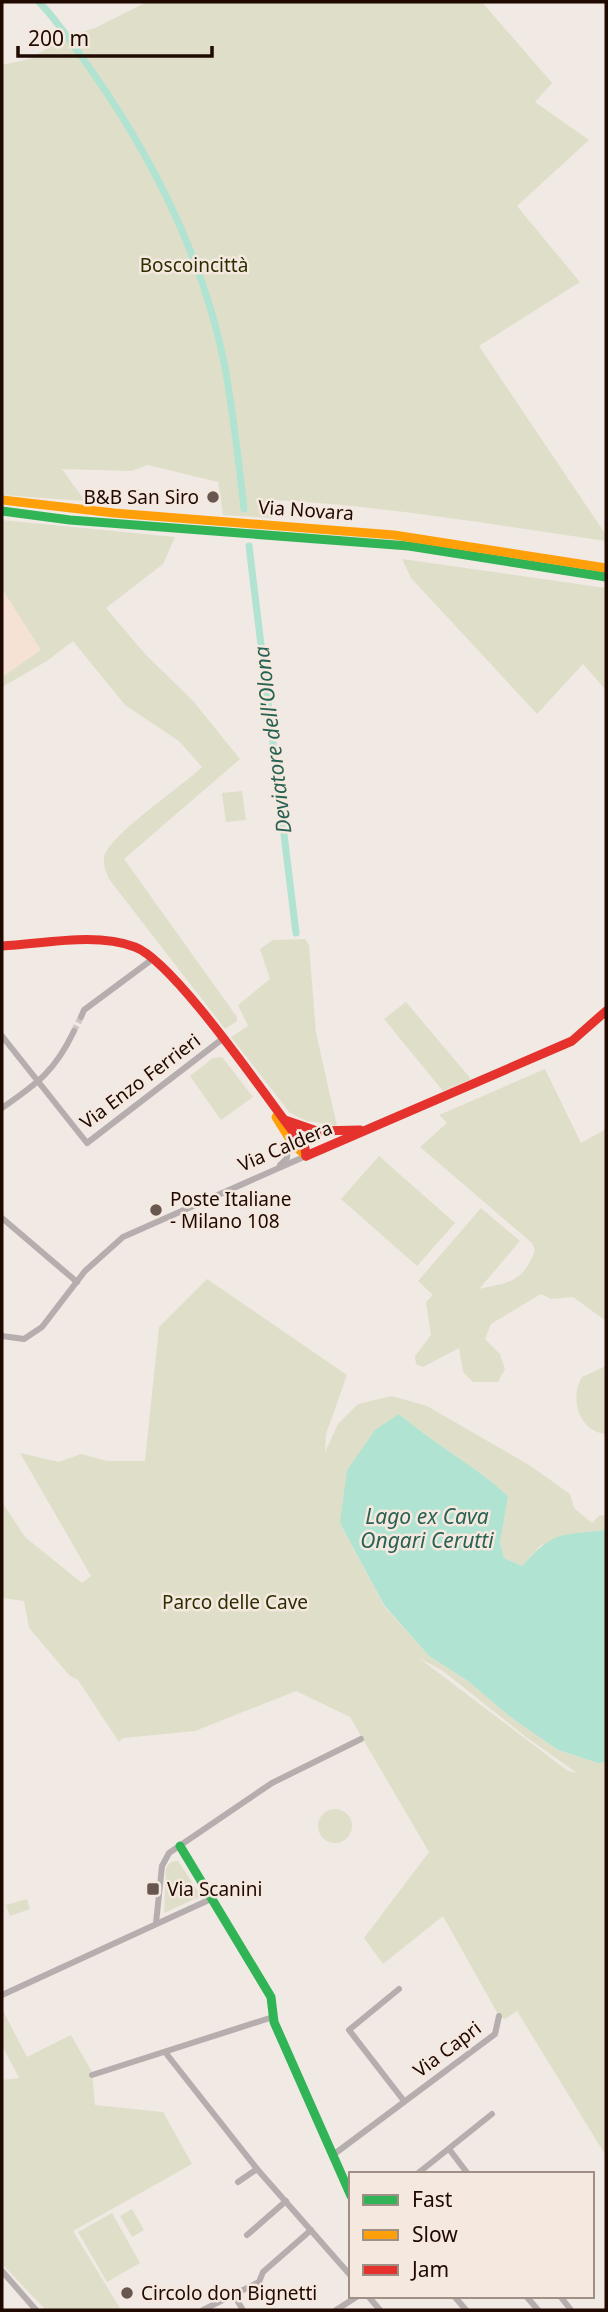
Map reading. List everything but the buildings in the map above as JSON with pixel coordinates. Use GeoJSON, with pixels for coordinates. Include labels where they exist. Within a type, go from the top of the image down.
{"type":"FeatureCollection","features":[{"type":"Feature","properties":{"kind":"street","name":"Via Novara"},"geometry":{"type":"LineString","coordinates":[[2,500],[90,511],[394,535],[606,568]]}},
{"type":"Feature","properties":{"kind":"street","name":"Via Novara"},"geometry":{"type":"LineString","coordinates":[[2,511],[69,520],[409,546],[606,577]]}},
{"type":"Feature","properties":{"kind":"street"},"geometry":{"type":"LineString","coordinates":[[2,946],[104,940],[136,947],[154,958],[181,986],[305,1148],[306,1156]]}},
{"type":"Feature","properties":{"kind":"street"},"geometry":{"type":"LineString","coordinates":[[80,1017],[84,1010],[154,958]]}},
{"type":"Feature","properties":{"kind":"street","name":"Via Caldera"},"geometry":{"type":"LineString","coordinates":[[2,1336],[20,1339],[32,1335],[42,1327],[92,1263],[131,1233],[572,1041],[585,1033],[606,1011]]}},
{"type":"Feature","properties":{"kind":"street"},"geometry":{"type":"LineString","coordinates":[[2,1108],[37,1082],[60,1060],[74,1031]]}},
{"type":"Feature","properties":{"kind":"street","name":"Via Enzo Ferrieri"},"geometry":{"type":"LineString","coordinates":[[2,1036],[87,1143],[221,1040]]}},
{"type":"Feature","properties":{"kind":"street"},"geometry":{"type":"LineString","coordinates":[[268,1102],[288,1138],[306,1156]]}},
{"type":"Feature","properties":{"kind":"street"},"geometry":{"type":"LineString","coordinates":[[283,1119],[302,1128],[326,1132],[373,1128]]}},
{"type":"Feature","properties":{"kind":"street"},"geometry":{"type":"LineString","coordinates":[[275,1170],[287,1158],[288,1138]]}},
{"type":"Feature","properties":{"kind":"street"},"geometry":{"type":"LineString","coordinates":[[2,1218],[77,1282]]}},
{"type":"Feature","properties":{"kind":"street"},"geometry":{"type":"LineString","coordinates":[[156,1923],[164,1858],[272,1783],[361,1739]]}},
{"type":"Feature","properties":{"kind":"street"},"geometry":{"type":"LineString","coordinates":[[180,1846],[271,1997],[273,2017],[349,2191]]}},
{"type":"Feature","properties":{"kind":"street"},"geometry":{"type":"LineString","coordinates":[[2,1995],[211,1899]]}},
{"type":"Feature","properties":{"kind":"street","name":"Via Capri"},"geometry":{"type":"LineString","coordinates":[[399,1989],[349,2030],[404,2101]]}},
{"type":"Feature","properties":{"kind":"street","name":"Via Capri"},"geometry":{"type":"LineString","coordinates":[[333,2155],[495,2034],[499,2016]]}},
{"type":"Feature","properties":{"kind":"street"},"geometry":{"type":"LineString","coordinates":[[92,2076],[273,2017]]}},
{"type":"Feature","properties":{"kind":"street"},"geometry":{"type":"LineString","coordinates":[[165,2052],[257,2169],[349,2274]]}},
{"type":"Feature","properties":{"kind":"street"},"geometry":{"type":"LineString","coordinates":[[420,2172],[492,2114]]}},
{"type":"Feature","properties":{"kind":"street"},"geometry":{"type":"LineString","coordinates":[[449,2149],[466,2172]]}},
{"type":"Feature","properties":{"kind":"street"},"geometry":{"type":"LineString","coordinates":[[238,2182],[257,2169]]}},
{"type":"Feature","properties":{"kind":"street"},"geometry":{"type":"LineString","coordinates":[[247,2235],[286,2201]]}},
{"type":"Feature","properties":{"kind":"street"},"geometry":{"type":"LineString","coordinates":[[203,2310],[226,2297],[234,2297],[259,2282],[263,2272],[311,2230]]}},
{"type":"Feature","properties":{"kind":"street"},"geometry":{"type":"LineString","coordinates":[[2,2271],[36,2310]]}},
{"type":"Feature","properties":{"kind":"street"},"geometry":{"type":"LineString","coordinates":[[234,2297],[243,2310]]}},
{"type":"Feature","properties":{"kind":"street"},"geometry":{"type":"LineString","coordinates":[[336,2310],[355,2298]]}},
{"type":"Feature","properties":{"kind":"shaded area"},"geometry":{"type":"Polygon","coordinates":[[[2,589],[41,650],[2,677],[2,589]]]}},
{"type":"Feature","properties":{"kind":"green space","name":"Boscoincittà"},"geometry":{"type":"Polygon","coordinates":[[[147,2],[482,2],[552,83],[535,102],[589,140],[517,206],[580,282],[479,346],[606,535],[606,541],[399,511],[274,500],[272,518],[223,515],[218,482],[148,465],[131,471],[62,469],[85,501],[2,495],[2,65],[29,59],[67,37],[95,28],[147,2]]]}},
{"type":"Feature","properties":{"kind":"green space"},"geometry":{"type":"Polygon","coordinates":[[[2,520],[175,537],[163,564],[106,608],[145,654],[193,701],[240,759],[124,859],[237,1017],[237,1021],[225,1029],[109,879],[104,863],[109,847],[119,836],[202,767],[179,741],[125,705],[73,641],[47,661],[2,687],[2,677],[41,650],[2,589],[2,520]]]}},
{"type":"Feature","properties":{"kind":"green space"},"geometry":{"type":"Polygon","coordinates":[[[402,559],[606,588],[606,690],[583,664],[537,714],[411,578],[402,559]]]}},
{"type":"Feature","properties":{"kind":"green space"},"geometry":{"type":"Polygon","coordinates":[[[242,791],[246,820],[226,822],[222,793],[242,791]]]}},
{"type":"Feature","properties":{"kind":"green space"},"geometry":{"type":"Polygon","coordinates":[[[305,939],[309,945],[316,1033],[337,1126],[307,1121],[290,1113],[231,1037],[248,1026],[238,1005],[270,979],[260,949],[273,940],[305,939]]]}},
{"type":"Feature","properties":{"kind":"green space"},"geometry":{"type":"Polygon","coordinates":[[[406,1002],[471,1079],[443,1091],[384,1019],[406,1002]]]}},
{"type":"Feature","properties":{"kind":"green space"},"geometry":{"type":"Polygon","coordinates":[[[222,1057],[253,1097],[221,1120],[190,1076],[213,1058],[222,1057]]]}},
{"type":"Feature","properties":{"kind":"green space"},"geometry":{"type":"Polygon","coordinates":[[[545,1069],[581,1143],[606,1129],[606,1321],[573,1297],[551,1299],[541,1294],[491,1324],[485,1339],[500,1354],[505,1369],[498,1382],[473,1382],[463,1372],[459,1348],[423,1367],[416,1364],[415,1356],[431,1335],[426,1302],[433,1295],[418,1281],[481,1208],[520,1241],[479,1289],[507,1282],[520,1275],[531,1261],[535,1250],[532,1243],[420,1147],[447,1123],[439,1115],[545,1069]]]}},
{"type":"Feature","properties":{"kind":"green space"},"geometry":{"type":"Polygon","coordinates":[[[379,1156],[455,1223],[417,1266],[341,1199],[379,1156]]]}},
{"type":"Feature","properties":{"kind":"green space","name":"Parco delle Cave"},"geometry":{"type":"Polygon","coordinates":[[[207,1279],[347,1375],[326,1434],[325,1452],[338,1424],[358,1404],[392,1396],[427,1406],[529,1465],[570,1494],[574,1508],[592,1523],[600,1515],[606,1516],[606,1530],[541,1545],[522,1566],[504,1558],[500,1543],[508,1496],[399,1414],[340,1523],[384,1606],[429,1656],[468,1681],[509,1716],[558,1750],[598,1763],[606,1762],[606,2156],[517,2011],[505,2019],[499,2016],[443,1916],[383,1964],[364,1938],[429,1852],[350,1717],[296,1691],[195,1731],[123,1738],[119,1742],[78,1680],[70,1676],[29,1628],[24,1601],[2,1598],[2,1502],[25,1537],[82,1583],[91,1576],[20,1453],[59,1462],[81,1454],[107,1461],[145,1461],[159,1327],[207,1279]],[[419,1658],[568,1771],[577,1773],[526,1737],[443,1671],[419,1658]]]}},
{"type":"Feature","properties":{"kind":"green space"},"geometry":{"type":"Polygon","coordinates":[[[606,1366],[606,1434],[597,1432],[583,1421],[576,1394],[582,1377],[606,1366]]]}},
{"type":"Feature","properties":{"kind":"green space"},"geometry":{"type":"Polygon","coordinates":[[[335,1809],[347,1814],[352,1826],[347,1838],[335,1843],[323,1838],[318,1826],[323,1814],[335,1809]]]}},
{"type":"Feature","properties":{"kind":"green space"},"geometry":{"type":"Polygon","coordinates":[[[178,1861],[201,1896],[164,1913],[166,1868],[171,1862],[178,1861]]]}},
{"type":"Feature","properties":{"kind":"green space"},"geometry":{"type":"Polygon","coordinates":[[[27,1899],[30,1909],[10,1916],[6,1905],[27,1899]]]}},
{"type":"Feature","properties":{"kind":"green space"},"geometry":{"type":"Polygon","coordinates":[[[2,2009],[27,2057],[71,2035],[92,2072],[95,2105],[163,2112],[192,2164],[73,2231],[121,2310],[46,2310],[2,2264],[2,2080],[19,2078],[2,2045],[2,2009]]]}},
{"type":"Feature","properties":{"kind":"green space"},"geometry":{"type":"Polygon","coordinates":[[[132,2209],[144,2230],[132,2237],[120,2216],[132,2209]]]}},
{"type":"Feature","properties":{"kind":"green space"},"geometry":{"type":"Polygon","coordinates":[[[112,2213],[140,2263],[107,2282],[78,2232],[112,2213]]]}},
{"type":"Feature","properties":{"kind":"water","name":"Lago ex Cava Ongari Cerutti"},"geometry":{"type":"Polygon","coordinates":[[[399,1414],[508,1496],[500,1543],[504,1558],[522,1566],[543,1546],[560,1536],[606,1530],[606,1762],[598,1763],[558,1750],[509,1716],[468,1681],[429,1656],[384,1605],[340,1523],[347,1470],[375,1430],[399,1414]]]}},
{"type":"Feature","properties":{"kind":"waterway","name":"Deviatore dell'Olona"},"geometry":{"type":"LineString","coordinates":[[39,2],[66,35],[129,128],[170,204],[187,244],[203,284],[225,367],[244,509]]}},
{"type":"Feature","properties":{"kind":"waterway","name":"Deviatore dell'Olona"},"geometry":{"type":"LineString","coordinates":[[249,546],[296,933]]}},
{"type":"Feature","properties":{"kind":"tunnel"},"geometry":{"type":"LineString","coordinates":[[74,1031],[81,1017]]}},
{"type":"Feature","properties":{"kind":"traffic: fast"},"geometry":{"type":"LineString","coordinates":[[2,511],[70,520],[409,546],[606,577]]}},
{"type":"Feature","properties":{"kind":"traffic: fast"},"geometry":{"type":"LineString","coordinates":[[180,1846],[271,1997],[274,2022],[349,2191]]}},
{"type":"Feature","properties":{"kind":"traffic: slow"},"geometry":{"type":"LineString","coordinates":[[2,500],[114,513],[394,535],[606,568]]}},
{"type":"Feature","properties":{"kind":"traffic: slow"},"geometry":{"type":"LineString","coordinates":[[276,1117],[293,1144],[306,1156]]}},
{"type":"Feature","properties":{"kind":"traffic: jam"},"geometry":{"type":"LineString","coordinates":[[2,946],[103,940],[135,947],[151,957],[171,976],[216,1029],[305,1148],[306,1156]]}},
{"type":"Feature","properties":{"kind":"traffic: jam"},"geometry":{"type":"LineString","coordinates":[[306,1156],[572,1041],[606,1011]]}},
{"type":"Feature","properties":{"kind":"traffic: jam"},"geometry":{"type":"LineString","coordinates":[[285,1120],[317,1131],[360,1130]]}},
{"type":"Feature","properties":{"kind":"place","name":"B&B San Siro"},"geometry":{"type":"Point","coordinates":[213,497]}},
{"type":"Feature","properties":{"kind":"place","name":"Poste Italiane - Milano 108"},"geometry":{"type":"Point","coordinates":[156,1210]}},
{"type":"Feature","properties":{"kind":"place","name":"Via Scanini"},"geometry":{"type":"Point","coordinates":[153,1889]}},
{"type":"Feature","properties":{"kind":"place","name":"Circolo don Bignetti"},"geometry":{"type":"Point","coordinates":[127,2293]}}]}
